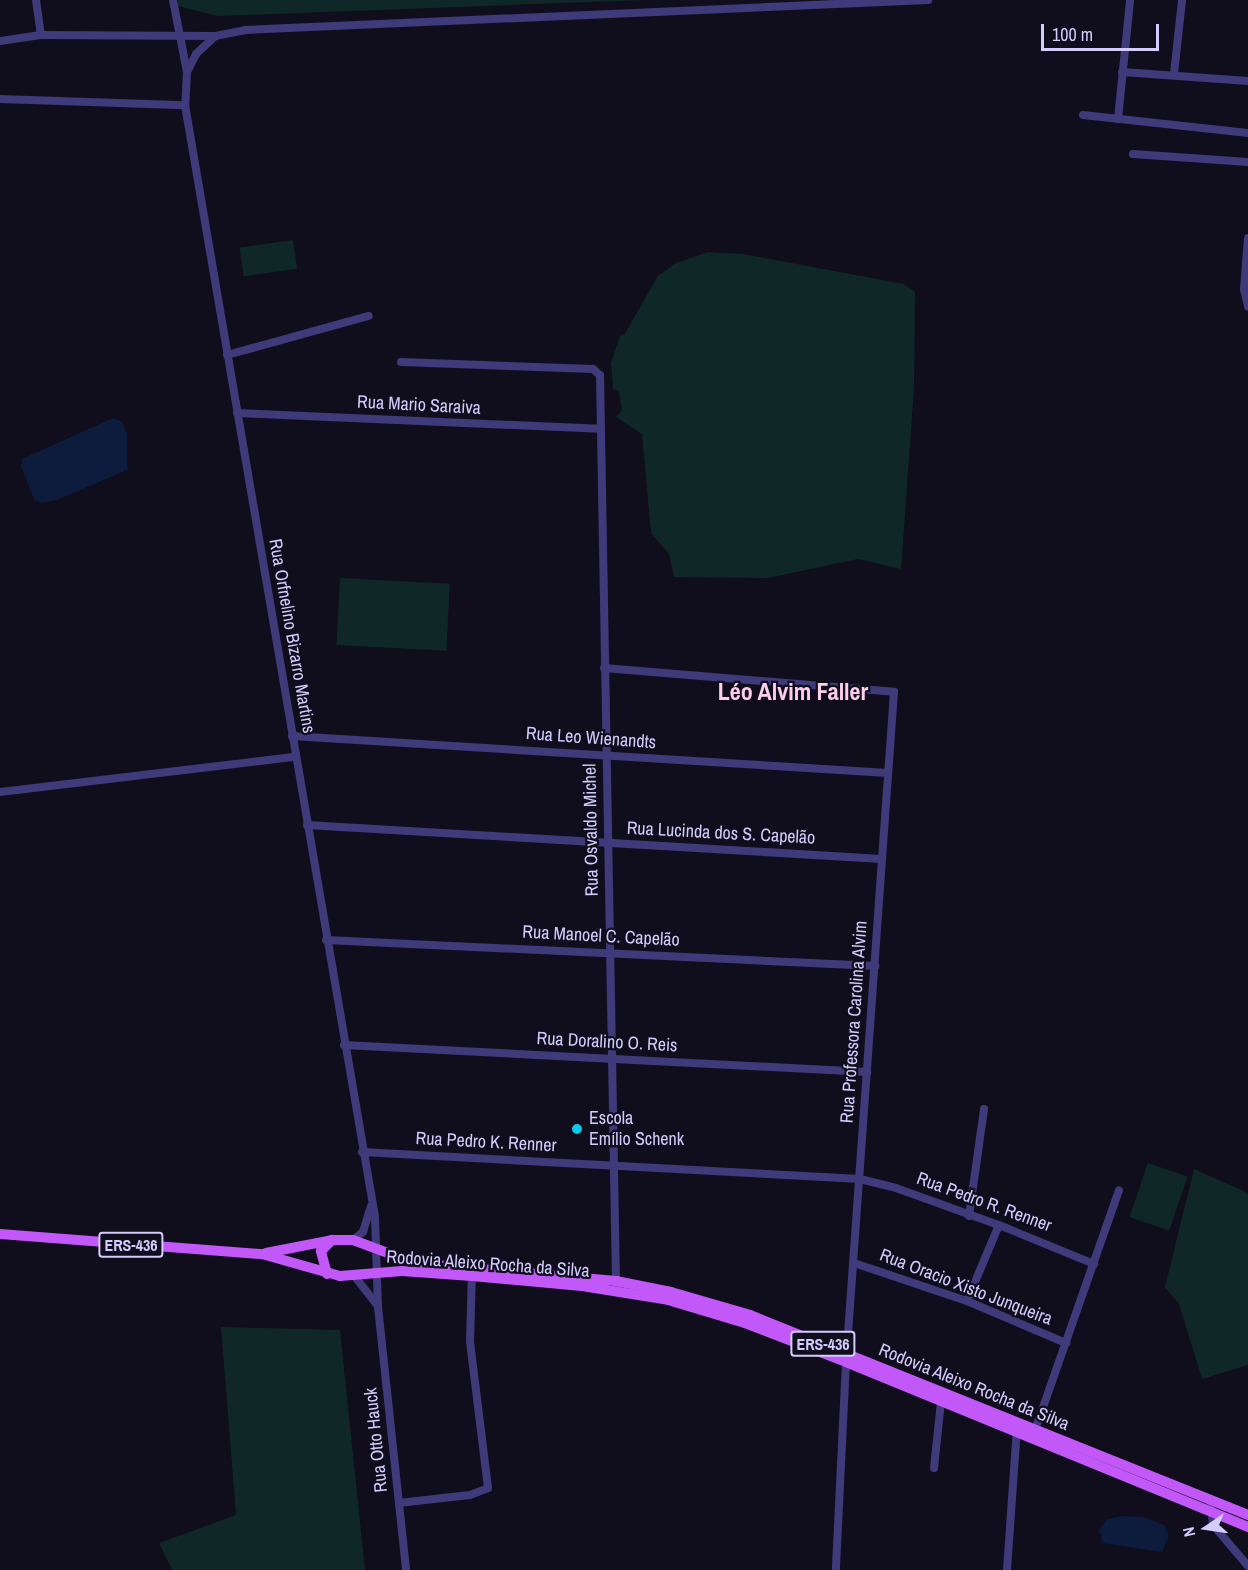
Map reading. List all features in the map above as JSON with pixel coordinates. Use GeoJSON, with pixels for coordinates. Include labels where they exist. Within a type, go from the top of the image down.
{"type":"FeatureCollection","features":[{"type":"Feature","properties":{"kind":"main road","name":"Rodovia Aleixo Rocha da Silva"},"geometry":{"type":"LineString","coordinates":[[0,1234],[262,1254],[327,1274],[356,1278],[377,1273],[472,1272]]}},
{"type":"Feature","properties":{"kind":"main road","name":"Rodovia Aleixo Rocha da Silva"},"geometry":{"type":"LineString","coordinates":[[262,1254],[332,1240],[353,1240],[404,1259],[472,1272],[616,1285],[750,1315],[941,1401],[1017,1427]]}},
{"type":"Feature","properties":{"kind":"main road"},"geometry":{"type":"LineString","coordinates":[[327,1274],[321,1251],[332,1240]]}},
{"type":"Feature","properties":{"kind":"main road","name":"Rodovia Aleixo Rocha da Silva"},"geometry":{"type":"LineString","coordinates":[[847,1358],[1034,1434],[1248,1527]]}},
{"type":"Feature","properties":{"kind":"main road","name":"Rodovia Aleixo Rocha da Silva"},"geometry":{"type":"LineString","coordinates":[[1034,1434],[1248,1515]]}},
{"type":"Feature","properties":{"kind":"street"},"geometry":{"type":"LineString","coordinates":[[36,0],[41,35]]}},
{"type":"Feature","properties":{"kind":"street"},"geometry":{"type":"LineString","coordinates":[[172,0],[187,72]]}},
{"type":"Feature","properties":{"kind":"street"},"geometry":{"type":"LineString","coordinates":[[0,41],[41,35],[215,36],[244,30],[928,0]]}},
{"type":"Feature","properties":{"kind":"street"},"geometry":{"type":"LineString","coordinates":[[1118,119],[1130,0]]}},
{"type":"Feature","properties":{"kind":"street"},"geometry":{"type":"LineString","coordinates":[[1174,74],[1182,0]]}},
{"type":"Feature","properties":{"kind":"street"},"geometry":{"type":"LineString","coordinates":[[187,72],[196,54],[215,36]]}},
{"type":"Feature","properties":{"kind":"street","name":"Rua Orfnelino Bizarro Martins"},"geometry":{"type":"LineString","coordinates":[[187,72],[185,105],[378,1248],[378,1307]]}},
{"type":"Feature","properties":{"kind":"street"},"geometry":{"type":"LineString","coordinates":[[1122,72],[1248,81]]}},
{"type":"Feature","properties":{"kind":"street"},"geometry":{"type":"LineString","coordinates":[[0,99],[185,105]]}},
{"type":"Feature","properties":{"kind":"street"},"geometry":{"type":"LineString","coordinates":[[1083,115],[1248,133]]}},
{"type":"Feature","properties":{"kind":"street"},"geometry":{"type":"LineString","coordinates":[[1133,154],[1248,162]]}},
{"type":"Feature","properties":{"kind":"street"},"geometry":{"type":"LineString","coordinates":[[1248,238],[1244,289],[1248,306]]}},
{"type":"Feature","properties":{"kind":"street"},"geometry":{"type":"LineString","coordinates":[[227,355],[369,316]]}},
{"type":"Feature","properties":{"kind":"street","name":"Rua Osvaldo Michel"},"geometry":{"type":"LineString","coordinates":[[401,362],[598,370],[616,1285]]}},
{"type":"Feature","properties":{"kind":"street","name":"Rua Mario Saraiva"},"geometry":{"type":"LineString","coordinates":[[237,413],[600,429]]}},
{"type":"Feature","properties":{"kind":"street","name":"Rua Professora Carolina Alvim"},"geometry":{"type":"LineString","coordinates":[[604,668],[894,692],[847,1358],[836,1570]]}},
{"type":"Feature","properties":{"kind":"street","name":"Rua Leo Wienandts"},"geometry":{"type":"LineString","coordinates":[[292,736],[888,773]]}},
{"type":"Feature","properties":{"kind":"street"},"geometry":{"type":"LineString","coordinates":[[0,792],[295,756]]}},
{"type":"Feature","properties":{"kind":"street","name":"Rua Lucinda dos S. Capelão"},"geometry":{"type":"LineString","coordinates":[[307,825],[882,859]]}},
{"type":"Feature","properties":{"kind":"street","name":"Rua Manoel C. Capelão"},"geometry":{"type":"LineString","coordinates":[[326,940],[875,966]]}},
{"type":"Feature","properties":{"kind":"street","name":"Rua Doralino O. Reis"},"geometry":{"type":"LineString","coordinates":[[344,1045],[867,1072]]}},
{"type":"Feature","properties":{"kind":"street"},"geometry":{"type":"LineString","coordinates":[[969,1216],[984,1109]]}},
{"type":"Feature","properties":{"kind":"street","name":"Rua Pedro K. Renner"},"geometry":{"type":"LineString","coordinates":[[362,1152],[860,1179]]}},
{"type":"Feature","properties":{"kind":"street","name":"Rua Pedro R. Renner"},"geometry":{"type":"LineString","coordinates":[[860,1179],[896,1188],[999,1225],[1094,1264]]}},
{"type":"Feature","properties":{"kind":"street"},"geometry":{"type":"LineString","coordinates":[[1034,1434],[1119,1190]]}},
{"type":"Feature","properties":{"kind":"street","name":"Rua Orfnelino Bizarro Martins"},"geometry":{"type":"LineString","coordinates":[[353,1240],[363,1232],[371,1206]]}},
{"type":"Feature","properties":{"kind":"street"},"geometry":{"type":"LineString","coordinates":[[967,1301],[999,1225]]}},
{"type":"Feature","properties":{"kind":"street","name":"Rua Oracio Xisto Junqueira"},"geometry":{"type":"LineString","coordinates":[[854,1263],[967,1301],[1066,1343]]}},
{"type":"Feature","properties":{"kind":"street"},"geometry":{"type":"LineString","coordinates":[[399,1503],[470,1495],[485,1491],[489,1485],[470,1342],[472,1272]]}},
{"type":"Feature","properties":{"kind":"street"},"geometry":{"type":"LineString","coordinates":[[356,1278],[378,1307]]}},
{"type":"Feature","properties":{"kind":"street","name":"Rua Otto Hauck"},"geometry":{"type":"LineString","coordinates":[[378,1307],[406,1570]]}},
{"type":"Feature","properties":{"kind":"street"},"geometry":{"type":"LineString","coordinates":[[934,1468],[941,1401]]}},
{"type":"Feature","properties":{"kind":"street"},"geometry":{"type":"LineString","coordinates":[[1007,1570],[1017,1427]]}},
{"type":"Feature","properties":{"kind":"street"},"geometry":{"type":"LineString","coordinates":[[1211,1500],[1209,1512],[1213,1525],[1248,1566]]}},
{"type":"Feature","properties":{"kind":"green space"},"geometry":{"type":"Polygon","coordinates":[[[178,0],[644,0],[218,16],[178,6],[178,0]]]}},
{"type":"Feature","properties":{"kind":"green space"},"geometry":{"type":"Polygon","coordinates":[[[293,240],[297,269],[244,276],[240,248],[293,240]]]}},
{"type":"Feature","properties":{"kind":"green space"},"geometry":{"type":"Polygon","coordinates":[[[708,252],[743,254],[904,284],[915,292],[914,389],[901,569],[858,559],[768,578],[674,577],[669,554],[651,533],[642,434],[616,417],[622,410],[619,391],[613,389],[611,363],[620,336],[624,335],[658,276],[676,263],[708,252]]]}},
{"type":"Feature","properties":{"kind":"green space"},"geometry":{"type":"Polygon","coordinates":[[[340,578],[450,584],[446,651],[336,645],[340,578]]]}},
{"type":"Feature","properties":{"kind":"green space"},"geometry":{"type":"Polygon","coordinates":[[[1148,1163],[1188,1177],[1169,1231],[1129,1217],[1148,1163]]]}},
{"type":"Feature","properties":{"kind":"green space"},"geometry":{"type":"Polygon","coordinates":[[[1194,1169],[1248,1193],[1248,1365],[1202,1379],[1179,1304],[1165,1287],[1194,1169]]]}},
{"type":"Feature","properties":{"kind":"green space"},"geometry":{"type":"Polygon","coordinates":[[[221,1327],[340,1330],[365,1570],[172,1570],[159,1543],[236,1515],[221,1327]]]}},
{"type":"Feature","properties":{"kind":"water"},"geometry":{"type":"Polygon","coordinates":[[[113,418],[122,422],[127,434],[127,470],[57,500],[40,503],[34,499],[21,467],[22,459],[113,418]]]}},
{"type":"Feature","properties":{"kind":"water"},"geometry":{"type":"Polygon","coordinates":[[[1121,1516],[1144,1517],[1164,1525],[1169,1536],[1162,1552],[1103,1543],[1099,1530],[1106,1520],[1121,1516]]]}},
{"type":"Feature","properties":{"kind":"place","name":"Escola Emílio Schenk"},"geometry":{"type":"Point","coordinates":[577,1129]}},
{"type":"Feature","properties":{"kind":"district","name":"Léo Alvim Faller"},"geometry":{"type":"Point","coordinates":[793,692]}}]}
